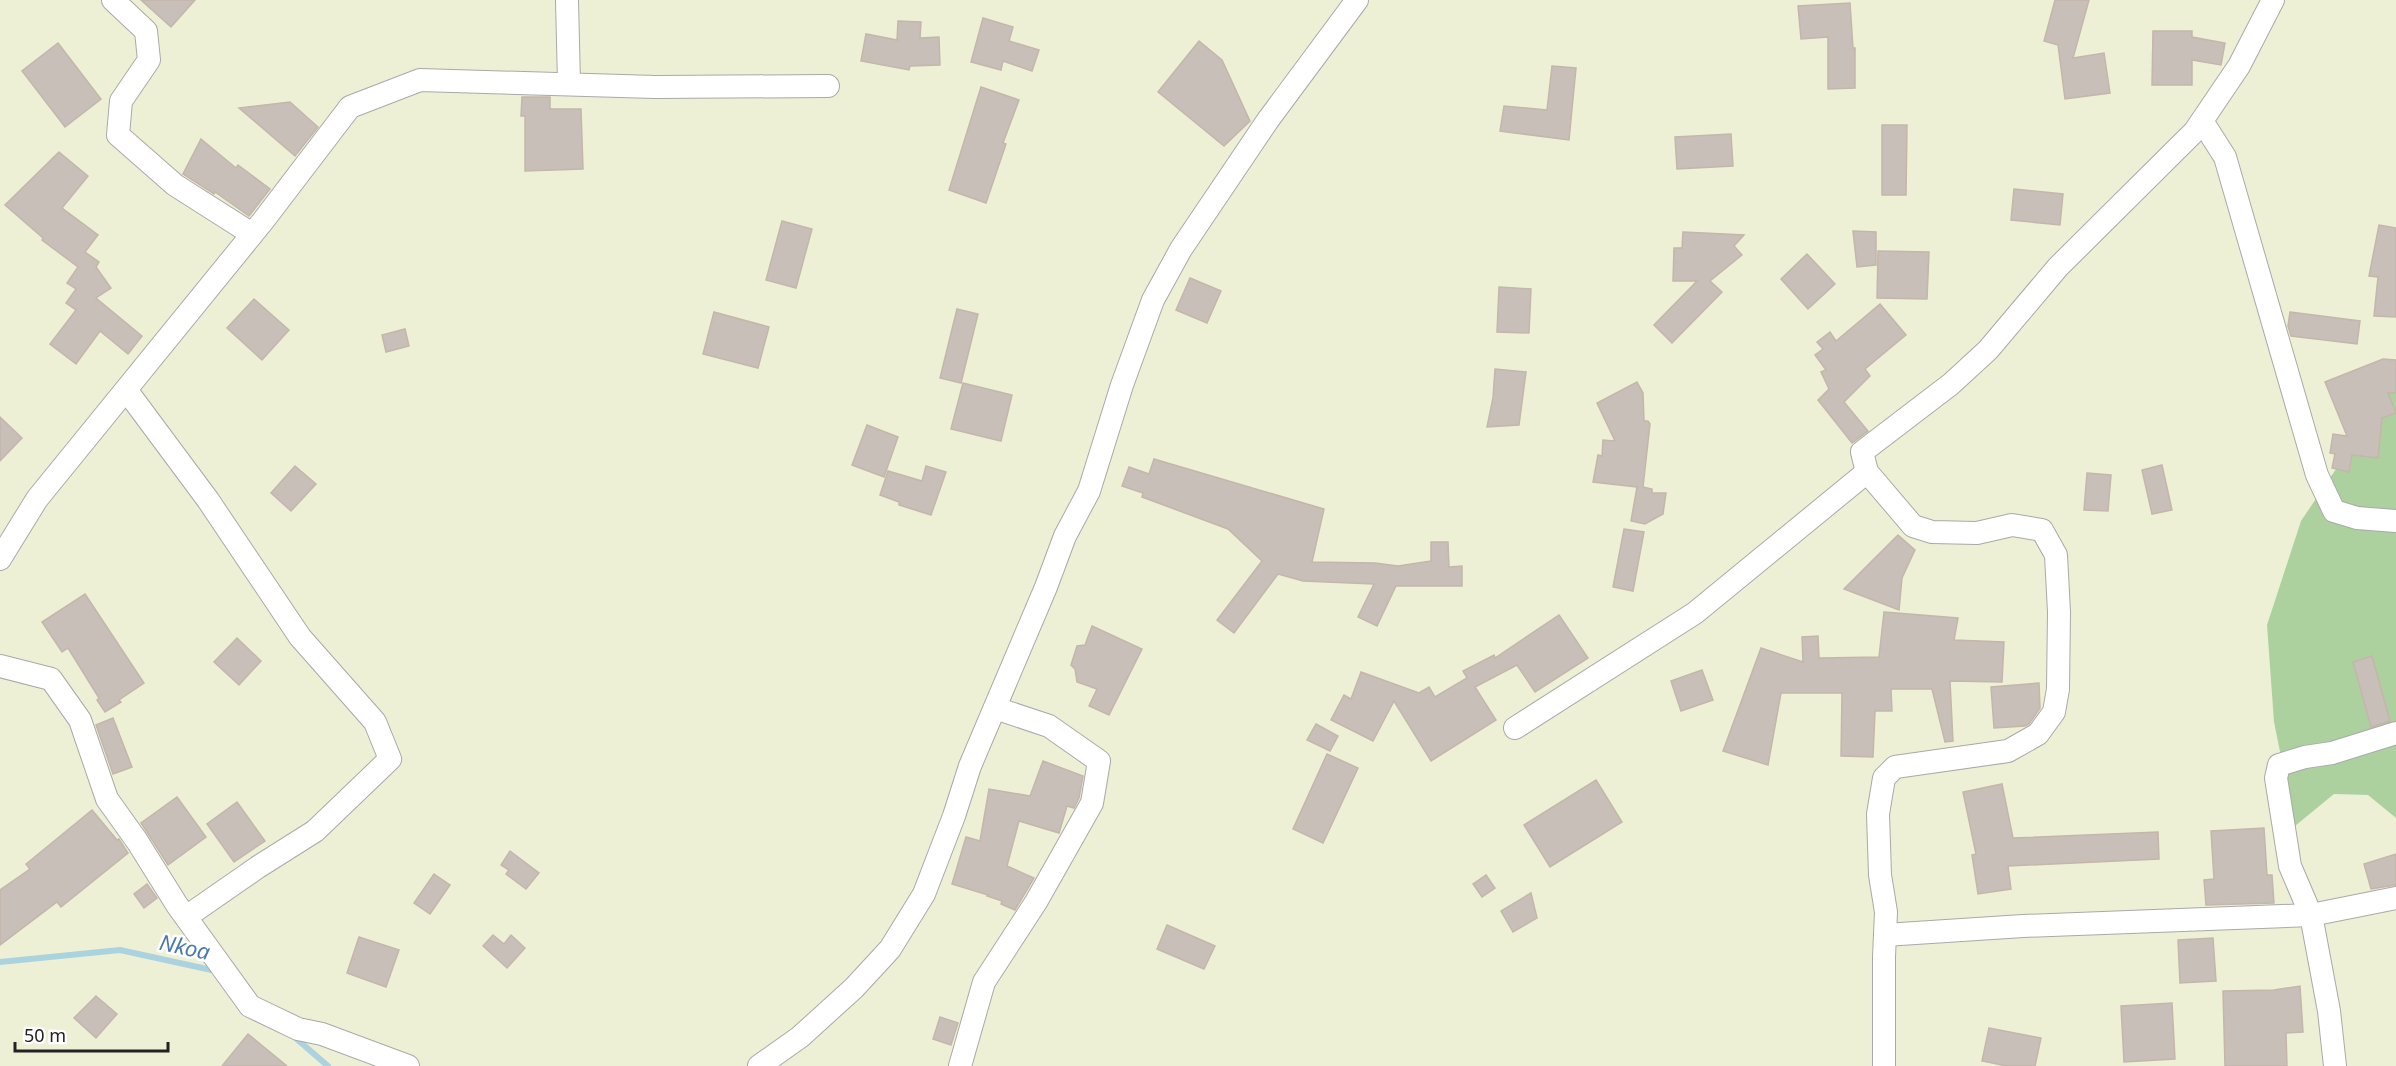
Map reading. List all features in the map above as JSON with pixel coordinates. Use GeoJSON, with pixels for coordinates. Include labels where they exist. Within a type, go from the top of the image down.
{"type":"FeatureCollection","features":[{"type":"Feature","properties":{"kind":"street"},"geometry":{"type":"LineString","coordinates":[[113,0],[146,31],[148,60],[122,101],[118,135],[175,185],[252,234]]}},
{"type":"Feature","properties":{"kind":"street"},"geometry":{"type":"LineString","coordinates":[[567,0],[569,83]]}},
{"type":"Feature","properties":{"kind":"street"},"geometry":{"type":"LineString","coordinates":[[759,1066],[800,1037],[854,988],[890,949],[924,894],[954,816],[970,766],[1046,587],[1065,536],[1089,491],[1122,385],[1153,300],[1181,249],[1268,120],[1357,0]]}},
{"type":"Feature","properties":{"kind":"street"},"geometry":{"type":"LineString","coordinates":[[1884,1066],[1886,912],[1880,875],[1878,814],[1884,778],[1895,767],[2008,751],[2038,734],[2054,712],[2058,689],[2059,612],[2056,555],[2042,530],[2012,525],[1977,533],[1932,532],[1913,526],[1868,472],[1862,452],[1951,384],[1988,350],[2058,267],[2195,131],[2239,66],[2273,0]]}},
{"type":"Feature","properties":{"kind":"street"},"geometry":{"type":"LineString","coordinates":[[0,560],[37,499],[127,391],[350,106],[420,80],[656,87],[828,86]]}},
{"type":"Feature","properties":{"kind":"street"},"geometry":{"type":"LineString","coordinates":[[2202,120],[2225,157],[2317,475],[2334,511],[2357,518],[2396,521]]}},
{"type":"Feature","properties":{"kind":"street"},"geometry":{"type":"LineString","coordinates":[[127,391],[208,500],[300,637],[375,722],[390,759],[315,831],[186,917]]}},
{"type":"Feature","properties":{"kind":"street"},"geometry":{"type":"LineString","coordinates":[[1515,728],[1695,613],[1868,472]]}},
{"type":"Feature","properties":{"kind":"street"},"geometry":{"type":"LineString","coordinates":[[0,666],[51,679],[80,720],[107,799],[186,917],[250,1006],[298,1029],[322,1034],[408,1066]]}},
{"type":"Feature","properties":{"kind":"street"},"geometry":{"type":"LineString","coordinates":[[960,1066],[984,982],[1036,902],[1092,803],[1099,761],[1049,726],[995,708]]}},
{"type":"Feature","properties":{"kind":"street"},"geometry":{"type":"LineString","coordinates":[[2335,1066],[2329,1011],[2311,915],[2290,866],[2276,778],[2279,765],[2305,757],[2332,753],[2396,733]]}},
{"type":"Feature","properties":{"kind":"street"},"geometry":{"type":"LineString","coordinates":[[1884,935],[2023,926],[2311,915],[2396,898]]}},
{"type":"Feature","properties":{"kind":"green space"},"geometry":{"type":"Polygon","coordinates":[[[0,0],[2396,0],[2396,380],[2267,625],[2274,722],[2294,825],[2334,794],[2368,795],[2396,818],[2396,1066],[0,1066],[0,0]]]}},
{"type":"Feature","properties":{"kind":"green space"},"geometry":{"type":"Polygon","coordinates":[[[2396,380],[2396,818],[2368,795],[2334,794],[2295,826],[2274,722],[2267,625],[2301,521],[2396,380]]]}},
{"type":"Feature","properties":{"kind":"building"},"geometry":{"type":"Polygon","coordinates":[[[141,0],[195,0],[171,27],[141,0]]]}},
{"type":"Feature","properties":{"kind":"building"},"geometry":{"type":"Polygon","coordinates":[[[2055,0],[2089,0],[2073,58],[2104,53],[2110,93],[2065,99],[2058,45],[2044,41],[2055,0]]]}},
{"type":"Feature","properties":{"kind":"building"},"geometry":{"type":"Polygon","coordinates":[[[1850,3],[1853,48],[1855,48],[1855,88],[1828,89],[1828,37],[1801,39],[1798,6],[1850,3]]]}},
{"type":"Feature","properties":{"kind":"building"},"geometry":{"type":"Polygon","coordinates":[[[983,18],[1013,27],[1009,41],[1039,50],[1032,71],[1003,61],[1001,70],[971,62],[983,18]]]}},
{"type":"Feature","properties":{"kind":"building"},"geometry":{"type":"Polygon","coordinates":[[[898,21],[921,22],[920,38],[939,37],[940,65],[910,66],[909,70],[861,61],[866,34],[897,40],[898,21]]]}},
{"type":"Feature","properties":{"kind":"building"},"geometry":{"type":"Polygon","coordinates":[[[2153,31],[2192,31],[2192,37],[2225,43],[2221,65],[2192,60],[2192,85],[2152,85],[2153,31]]]}},
{"type":"Feature","properties":{"kind":"building"},"geometry":{"type":"Polygon","coordinates":[[[1199,41],[1222,60],[1250,121],[1224,146],[1158,92],[1199,41]]]}},
{"type":"Feature","properties":{"kind":"building"},"geometry":{"type":"Polygon","coordinates":[[[58,43],[101,99],[65,127],[22,71],[58,43]]]}},
{"type":"Feature","properties":{"kind":"building"},"geometry":{"type":"Polygon","coordinates":[[[1552,66],[1576,68],[1569,140],[1500,131],[1504,106],[1547,110],[1552,66]]]}},
{"type":"Feature","properties":{"kind":"building"},"geometry":{"type":"Polygon","coordinates":[[[981,87],[1019,100],[1003,143],[1006,144],[986,203],[949,190],[981,87]]]}},
{"type":"Feature","properties":{"kind":"building"},"geometry":{"type":"Polygon","coordinates":[[[522,97],[550,97],[550,109],[581,109],[583,169],[525,171],[525,116],[521,116],[522,97]]]}},
{"type":"Feature","properties":{"kind":"building"},"geometry":{"type":"Polygon","coordinates":[[[290,102],[318,127],[295,156],[239,108],[290,102]]]}},
{"type":"Feature","properties":{"kind":"building"},"geometry":{"type":"Polygon","coordinates":[[[1882,125],[1907,125],[1906,195],[1882,195],[1882,125]]]}},
{"type":"Feature","properties":{"kind":"building"},"geometry":{"type":"Polygon","coordinates":[[[1731,134],[1733,166],[1677,169],[1675,137],[1731,134]]]}},
{"type":"Feature","properties":{"kind":"building"},"geometry":{"type":"Polygon","coordinates":[[[201,139],[236,168],[238,165],[270,189],[249,216],[215,192],[214,194],[183,174],[201,139]]]}},
{"type":"Feature","properties":{"kind":"building"},"geometry":{"type":"Polygon","coordinates":[[[59,152],[88,176],[62,208],[98,235],[85,252],[99,262],[96,267],[111,288],[96,298],[142,336],[128,354],[100,331],[76,364],[50,344],[76,310],[66,303],[76,289],[67,283],[78,267],[42,240],[43,238],[5,205],[59,152]]]}},
{"type":"Feature","properties":{"kind":"building"},"geometry":{"type":"Polygon","coordinates":[[[2014,189],[2063,194],[2060,225],[2011,220],[2014,189]]]}},
{"type":"Feature","properties":{"kind":"building"},"geometry":{"type":"Polygon","coordinates":[[[782,221],[812,229],[796,288],[766,280],[782,221]]]}},
{"type":"Feature","properties":{"kind":"building"},"geometry":{"type":"Polygon","coordinates":[[[2379,225],[2396,228],[2396,317],[2374,316],[2378,277],[2369,276],[2379,225]]]}},
{"type":"Feature","properties":{"kind":"building"},"geometry":{"type":"Polygon","coordinates":[[[1853,231],[1876,232],[1876,265],[1857,267],[1853,231]]]}},
{"type":"Feature","properties":{"kind":"building"},"geometry":{"type":"Polygon","coordinates":[[[1683,232],[1744,235],[1734,246],[1742,255],[1710,281],[1722,292],[1672,343],[1654,325],[1697,281],[1673,281],[1674,248],[1682,248],[1683,232]]]}},
{"type":"Feature","properties":{"kind":"building"},"geometry":{"type":"Polygon","coordinates":[[[1878,251],[1929,252],[1927,299],[1877,298],[1878,251]]]}},
{"type":"Feature","properties":{"kind":"building"},"geometry":{"type":"Polygon","coordinates":[[[1807,254],[1835,284],[1808,309],[1781,279],[1807,254]]]}},
{"type":"Feature","properties":{"kind":"building"},"geometry":{"type":"Polygon","coordinates":[[[1190,278],[1221,291],[1207,323],[1176,310],[1190,278]]]}},
{"type":"Feature","properties":{"kind":"building"},"geometry":{"type":"Polygon","coordinates":[[[1499,287],[1531,289],[1529,333],[1497,332],[1499,287]]]}},
{"type":"Feature","properties":{"kind":"building"},"geometry":{"type":"Polygon","coordinates":[[[254,299],[289,330],[262,360],[227,328],[254,299]]]}},
{"type":"Feature","properties":{"kind":"building"},"geometry":{"type":"Polygon","coordinates":[[[1880,304],[1906,335],[1865,369],[1870,376],[1844,402],[1868,431],[1852,443],[1818,400],[1829,389],[1821,372],[1826,370],[1815,355],[1823,349],[1817,342],[1830,332],[1836,341],[1880,304]]]}},
{"type":"Feature","properties":{"kind":"building"},"geometry":{"type":"Polygon","coordinates":[[[957,309],[978,314],[961,383],[940,378],[957,309]]]}},
{"type":"Feature","properties":{"kind":"building"},"geometry":{"type":"Polygon","coordinates":[[[714,312],[769,327],[758,368],[703,354],[714,312]]]}},
{"type":"Feature","properties":{"kind":"building"},"geometry":{"type":"Polygon","coordinates":[[[2290,312],[2360,321],[2357,344],[2291,336],[2288,326],[2290,312]]]}},
{"type":"Feature","properties":{"kind":"building"},"geometry":{"type":"Polygon","coordinates":[[[405,329],[409,346],[386,352],[382,335],[405,329]]]}},
{"type":"Feature","properties":{"kind":"building"},"geometry":{"type":"Polygon","coordinates":[[[2383,359],[2396,360],[2396,393],[2388,393],[2396,413],[2382,418],[2378,458],[2352,455],[2349,472],[2332,468],[2335,454],[2330,453],[2333,434],[2347,436],[2325,382],[2383,359]]]}},
{"type":"Feature","properties":{"kind":"building"},"geometry":{"type":"Polygon","coordinates":[[[1495,369],[1526,372],[1519,425],[1487,427],[1493,398],[1495,369]]]}},
{"type":"Feature","properties":{"kind":"building"},"geometry":{"type":"Polygon","coordinates":[[[1637,382],[1643,393],[1644,421],[1650,424],[1643,487],[1652,489],[1652,493],[1666,493],[1663,514],[1645,524],[1631,521],[1637,487],[1593,482],[1598,455],[1602,456],[1603,440],[1615,441],[1597,403],[1637,382]]]}},
{"type":"Feature","properties":{"kind":"building"},"geometry":{"type":"Polygon","coordinates":[[[963,383],[1012,395],[1001,441],[951,429],[963,383]]]}},
{"type":"Feature","properties":{"kind":"building"},"geometry":{"type":"Polygon","coordinates":[[[0,417],[22,438],[0,461],[0,417]]]}},
{"type":"Feature","properties":{"kind":"building"},"geometry":{"type":"Polygon","coordinates":[[[867,425],[898,437],[884,477],[852,465],[867,425]]]}},
{"type":"Feature","properties":{"kind":"building"},"geometry":{"type":"Polygon","coordinates":[[[1154,459],[1324,509],[1312,562],[1375,563],[1398,566],[1431,561],[1431,542],[1448,542],[1449,567],[1462,566],[1462,586],[1396,586],[1377,626],[1358,617],[1374,584],[1303,581],[1278,574],[1234,633],[1217,620],[1262,561],[1228,529],[1142,497],[1143,493],[1122,486],[1129,467],[1149,474],[1154,459]]]}},
{"type":"Feature","properties":{"kind":"building"},"geometry":{"type":"Polygon","coordinates":[[[2162,465],[2172,510],[2152,514],[2142,470],[2162,465]]]}},
{"type":"Feature","properties":{"kind":"building"},"geometry":{"type":"Polygon","coordinates":[[[295,466],[316,484],[291,511],[271,493],[295,466]]]}},
{"type":"Feature","properties":{"kind":"building"},"geometry":{"type":"Polygon","coordinates":[[[926,466],[946,472],[931,515],[899,505],[899,502],[880,495],[888,471],[922,481],[926,466]]]}},
{"type":"Feature","properties":{"kind":"building"},"geometry":{"type":"Polygon","coordinates":[[[2087,473],[2111,475],[2108,511],[2084,510],[2087,473]]]}},
{"type":"Feature","properties":{"kind":"building"},"geometry":{"type":"Polygon","coordinates":[[[1624,529],[1644,532],[1633,591],[1613,587],[1624,529]]]}},
{"type":"Feature","properties":{"kind":"building"},"geometry":{"type":"Polygon","coordinates":[[[1898,535],[1915,550],[1902,578],[1899,610],[1844,589],[1898,535]]]}},
{"type":"Feature","properties":{"kind":"building"},"geometry":{"type":"Polygon","coordinates":[[[85,594],[144,683],[105,712],[97,700],[99,698],[68,648],[62,652],[42,622],[85,594]]]}},
{"type":"Feature","properties":{"kind":"building"},"geometry":{"type":"Polygon","coordinates":[[[1884,612],[1958,618],[1954,640],[2004,642],[2002,682],[1950,681],[1953,741],[1945,742],[1932,689],[1891,689],[1892,711],[1875,711],[1873,757],[1841,756],[1842,693],[1781,693],[1768,765],[1723,751],[1761,648],[1803,662],[1802,637],[1818,636],[1819,658],[1879,657],[1884,612]]]}},
{"type":"Feature","properties":{"kind":"building"},"geometry":{"type":"Polygon","coordinates":[[[1559,615],[1588,658],[1535,692],[1517,665],[1475,687],[1496,720],[1431,761],[1394,701],[1373,741],[1331,720],[1344,695],[1351,699],[1361,672],[1419,693],[1429,687],[1435,697],[1467,678],[1463,671],[1494,655],[1495,658],[1559,615]]]}},
{"type":"Feature","properties":{"kind":"building"},"geometry":{"type":"Polygon","coordinates":[[[1092,626],[1142,649],[1109,715],[1089,706],[1097,689],[1077,682],[1075,669],[1071,665],[1077,646],[1085,645],[1092,626]]]}},
{"type":"Feature","properties":{"kind":"building"},"geometry":{"type":"Polygon","coordinates":[[[237,638],[261,661],[239,685],[214,662],[237,638]]]}},
{"type":"Feature","properties":{"kind":"building"},"geometry":{"type":"Polygon","coordinates":[[[2372,656],[2390,721],[2371,727],[2353,662],[2372,656]]]}},
{"type":"Feature","properties":{"kind":"building"},"geometry":{"type":"Polygon","coordinates":[[[1702,670],[1713,700],[1681,711],[1671,681],[1702,670]]]}},
{"type":"Feature","properties":{"kind":"building"},"geometry":{"type":"Polygon","coordinates":[[[2039,683],[2040,708],[2029,724],[1994,728],[1991,687],[2039,683]]]}},
{"type":"Feature","properties":{"kind":"building"},"geometry":{"type":"Polygon","coordinates":[[[113,718],[132,767],[113,774],[96,725],[113,718]]]}},
{"type":"Feature","properties":{"kind":"building"},"geometry":{"type":"Polygon","coordinates":[[[1316,724],[1338,736],[1330,751],[1307,740],[1316,724]]]}},
{"type":"Feature","properties":{"kind":"building"},"geometry":{"type":"Polygon","coordinates":[[[1327,754],[1358,768],[1323,843],[1293,829],[1327,754]]]}},
{"type":"Feature","properties":{"kind":"building"},"geometry":{"type":"Polygon","coordinates":[[[1043,761],[1083,776],[1079,798],[1074,808],[1067,806],[1059,833],[1019,821],[1007,866],[1034,878],[1015,910],[988,895],[952,884],[966,837],[980,841],[989,789],[1030,796],[1043,761]]]}},
{"type":"Feature","properties":{"kind":"building"},"geometry":{"type":"Polygon","coordinates":[[[1596,780],[1622,822],[1550,867],[1524,825],[1596,780]]]}},
{"type":"Feature","properties":{"kind":"building"},"geometry":{"type":"Polygon","coordinates":[[[2002,784],[2013,838],[2158,832],[2159,859],[2008,866],[2011,889],[1978,894],[1972,855],[1976,854],[1963,792],[2002,784]]]}},
{"type":"Feature","properties":{"kind":"building"},"geometry":{"type":"Polygon","coordinates":[[[177,797],[206,837],[168,865],[141,823],[177,797]]]}},
{"type":"Feature","properties":{"kind":"building"},"geometry":{"type":"Polygon","coordinates":[[[237,802],[265,841],[234,862],[207,824],[237,802]]]}},
{"type":"Feature","properties":{"kind":"building"},"geometry":{"type":"Polygon","coordinates":[[[92,810],[117,840],[119,839],[128,853],[61,907],[57,902],[0,945],[0,890],[30,869],[26,864],[92,810]]]}},
{"type":"Feature","properties":{"kind":"building"},"geometry":{"type":"Polygon","coordinates":[[[2264,828],[2267,875],[2272,875],[2274,903],[2206,905],[2204,880],[2214,879],[2211,831],[2264,828]]]}},
{"type":"Feature","properties":{"kind":"building"},"geometry":{"type":"Polygon","coordinates":[[[510,851],[539,873],[526,889],[506,874],[509,870],[501,865],[510,851]]]}},
{"type":"Feature","properties":{"kind":"building"},"geometry":{"type":"Polygon","coordinates":[[[2396,854],[2396,885],[2371,889],[2364,864],[2396,854]]]}},
{"type":"Feature","properties":{"kind":"building"},"geometry":{"type":"Polygon","coordinates":[[[434,874],[450,885],[430,914],[414,903],[434,874]]]}},
{"type":"Feature","properties":{"kind":"building"},"geometry":{"type":"Polygon","coordinates":[[[1486,875],[1495,888],[1482,897],[1473,884],[1486,875]]]}},
{"type":"Feature","properties":{"kind":"building"},"geometry":{"type":"Polygon","coordinates":[[[147,884],[157,898],[144,908],[134,894],[147,884]]]}},
{"type":"Feature","properties":{"kind":"building"},"geometry":{"type":"Polygon","coordinates":[[[1531,893],[1537,918],[1513,932],[1501,911],[1531,893]]]}},
{"type":"Feature","properties":{"kind":"building"},"geometry":{"type":"Polygon","coordinates":[[[1167,925],[1215,946],[1204,969],[1157,949],[1167,925]]]}},
{"type":"Feature","properties":{"kind":"building"},"geometry":{"type":"Polygon","coordinates":[[[493,935],[504,944],[511,935],[525,948],[507,968],[483,946],[493,935]]]}},
{"type":"Feature","properties":{"kind":"building"},"geometry":{"type":"Polygon","coordinates":[[[359,937],[399,950],[386,987],[347,973],[359,937]]]}},
{"type":"Feature","properties":{"kind":"building"},"geometry":{"type":"Polygon","coordinates":[[[2213,938],[2216,981],[2180,983],[2178,940],[2213,938]]]}},
{"type":"Feature","properties":{"kind":"building"},"geometry":{"type":"Polygon","coordinates":[[[2300,986],[2303,1032],[2286,1033],[2287,1066],[2225,1066],[2223,991],[2274,990],[2300,986]]]}},
{"type":"Feature","properties":{"kind":"building"},"geometry":{"type":"Polygon","coordinates":[[[96,996],[117,1014],[96,1038],[74,1018],[96,996]]]}},
{"type":"Feature","properties":{"kind":"building"},"geometry":{"type":"Polygon","coordinates":[[[2172,1003],[2175,1059],[2124,1062],[2121,1006],[2172,1003]]]}},
{"type":"Feature","properties":{"kind":"building"},"geometry":{"type":"Polygon","coordinates":[[[940,1017],[958,1023],[951,1045],[933,1039],[940,1017]]]}},
{"type":"Feature","properties":{"kind":"building"},"geometry":{"type":"Polygon","coordinates":[[[1989,1028],[2041,1038],[2035,1066],[2007,1066],[1982,1061],[1989,1028]]]}},
{"type":"Feature","properties":{"kind":"building"},"geometry":{"type":"Polygon","coordinates":[[[248,1034],[287,1066],[222,1066],[248,1034]]]}},
{"type":"Feature","properties":{"kind":"waterway","name":"Nkoa"},"geometry":{"type":"LineString","coordinates":[[0,962],[120,950],[216,971]]}},
{"type":"Feature","properties":{"kind":"waterway","name":"Nkoa"},"geometry":{"type":"LineString","coordinates":[[292,1035],[328,1066]]}}]}
